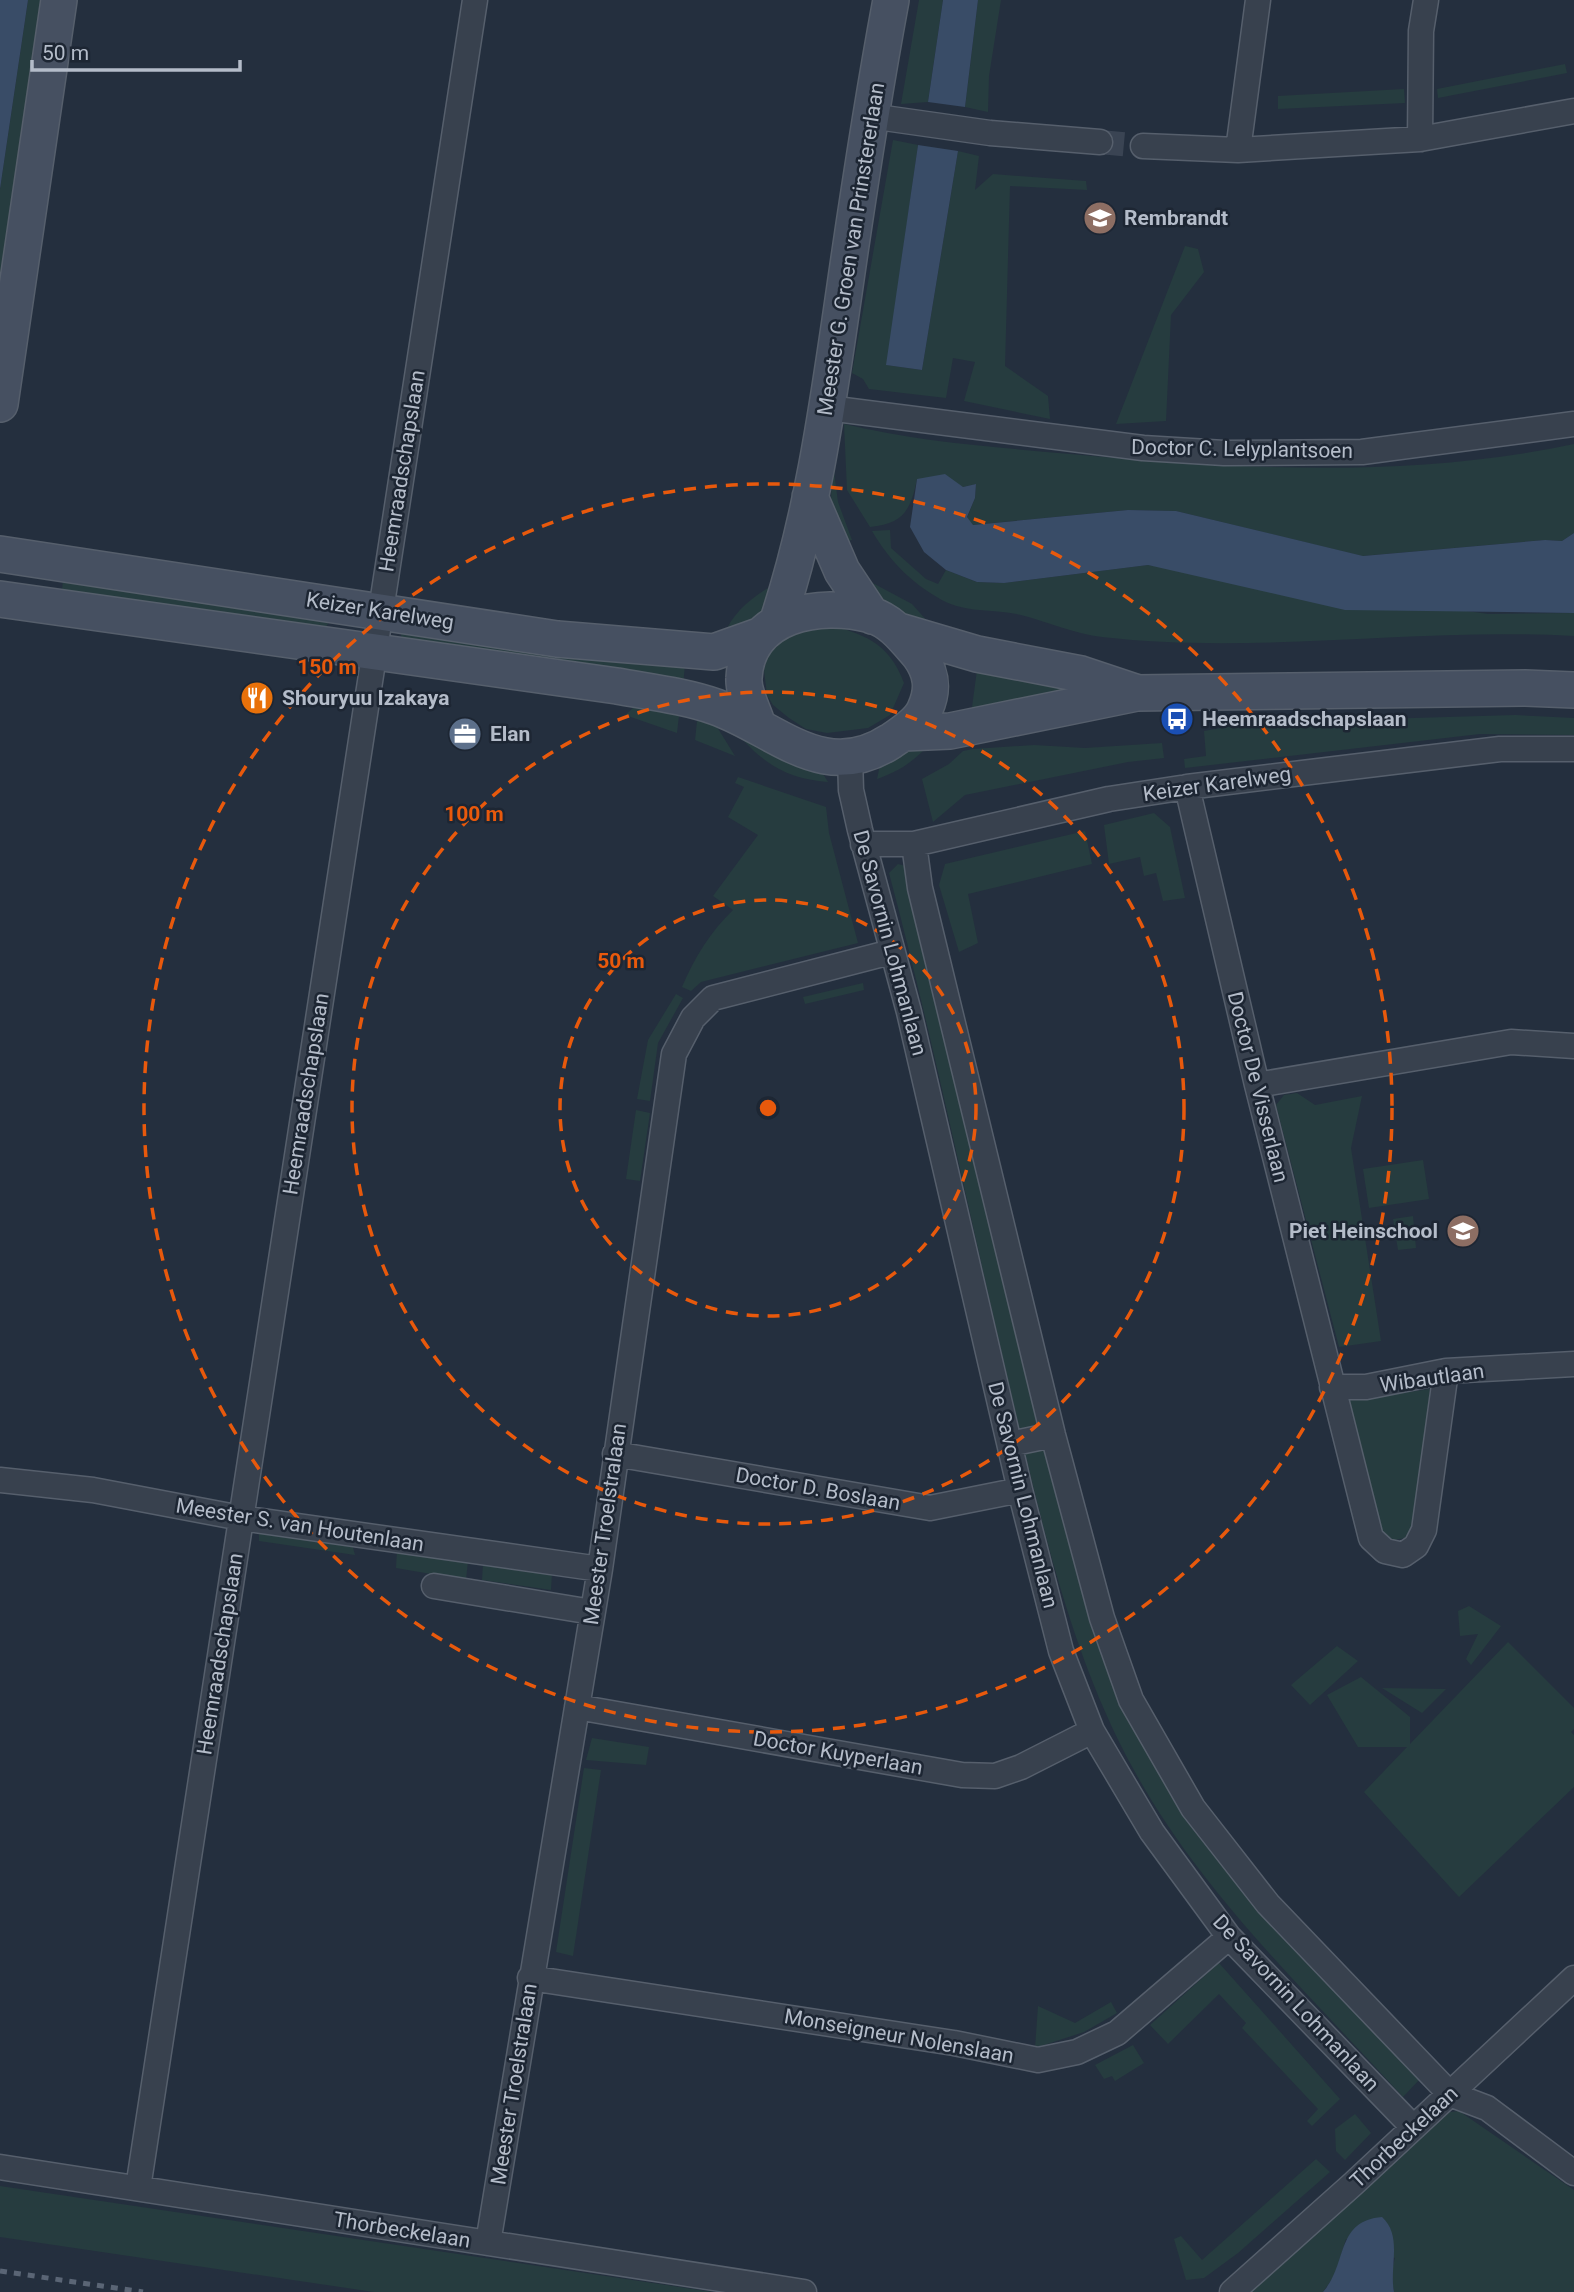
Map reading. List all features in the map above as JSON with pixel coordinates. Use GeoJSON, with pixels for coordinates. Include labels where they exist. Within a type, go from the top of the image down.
{"type":"FeatureCollection","features":[{"type":"Feature","properties":{"kind":"main road"},"geometry":{"type":"LineString","coordinates":[[0,404],[59,0]]}},
{"type":"Feature","properties":{"kind":"main road","name":"Meester G. Groen van Prinstererlaan"},"geometry":{"type":"LineString","coordinates":[[769,628],[800,552],[828,408],[870,116],[891,0]]}},
{"type":"Feature","properties":{"kind":"main road"},"geometry":{"type":"LineString","coordinates":[[810,498],[842,571],[885,623],[928,667],[932,689],[924,712],[904,733],[883,746],[849,757],[820,757],[792,747],[757,723],[744,681],[747,656],[769,628],[809,612],[885,623],[977,654],[1081,674],[1137,693]]}},
{"type":"Feature","properties":{"kind":"main road","name":"Keizer Karelweg"},"geometry":{"type":"LineString","coordinates":[[0,554],[557,639],[715,652],[769,628]]}},
{"type":"Feature","properties":{"kind":"main road","name":"Keizer Karelweg"},"geometry":{"type":"LineString","coordinates":[[0,599],[374,654],[617,686],[713,706],[757,723]]}},
{"type":"Feature","properties":{"kind":"main road"},"geometry":{"type":"LineString","coordinates":[[904,733],[950,731],[1137,693],[1524,688],[1574,690]]}},
{"type":"Feature","properties":{"kind":"street","name":"Heemraadschapslaan"},"geometry":{"type":"LineString","coordinates":[[138,2188],[475,0]]}},
{"type":"Feature","properties":{"kind":"street"},"geometry":{"type":"LineString","coordinates":[[1238,150],[1258,0]]}},
{"type":"Feature","properties":{"kind":"street"},"geometry":{"type":"LineString","coordinates":[[1420,139],[1421,31],[1426,0]]}},
{"type":"Feature","properties":{"kind":"street"},"geometry":{"type":"LineString","coordinates":[[1143,146],[1238,150],[1420,139],[1574,111]]}},
{"type":"Feature","properties":{"kind":"street"},"geometry":{"type":"LineString","coordinates":[[870,116],[990,133],[1100,142]]}},
{"type":"Feature","properties":{"kind":"street","name":"Doctor C. Lelyplantsoen"},"geometry":{"type":"LineString","coordinates":[[828,408],[1143,448],[1224,453],[1362,452],[1574,424]]}},
{"type":"Feature","properties":{"kind":"street","name":"Keizer Karelweg"},"geometry":{"type":"LineString","coordinates":[[863,844],[915,844],[1109,799],[1186,787],[1500,749],[1574,750]]}},
{"type":"Feature","properties":{"kind":"street","name":"De Savornin Lohmanlaan"},"geometry":{"type":"LineString","coordinates":[[849,757],[852,790],[863,844],[909,1012],[1020,1490],[1061,1651],[1092,1731],[1152,1832],[1229,1937],[1412,2126]]}},
{"type":"Feature","properties":{"kind":"street","name":"Doctor De Visserlaan"},"geometry":{"type":"LineString","coordinates":[[1186,787],[1257,1085],[1371,1538],[1385,1551],[1403,1555],[1416,1546],[1424,1530],[1446,1371]]}},
{"type":"Feature","properties":{"kind":"street","name":"De Savornin Lohmanlaan"},"geometry":{"type":"LineString","coordinates":[[915,844],[920,888],[1053,1435],[1102,1618],[1131,1700],[1202,1819],[1268,1904],[1450,2094]]}},
{"type":"Feature","properties":{"kind":"street","name":"Meester Troelstralaan"},"geometry":{"type":"LineString","coordinates":[[488,2243],[600,1569],[674,1054],[693,1018],[713,998],[891,952]]}},
{"type":"Feature","properties":{"kind":"street"},"geometry":{"type":"LineString","coordinates":[[1257,1085],[1511,1042],[1574,1046]]}},
{"type":"Feature","properties":{"kind":"street","name":"Wibautlaan"},"geometry":{"type":"LineString","coordinates":[[1332,1387],[1366,1387],[1446,1371],[1574,1364]]}},
{"type":"Feature","properties":{"kind":"street"},"geometry":{"type":"LineString","coordinates":[[1010,1444],[1053,1435]]}},
{"type":"Feature","properties":{"kind":"street","name":"Doctor D. Boslaan"},"geometry":{"type":"LineString","coordinates":[[615,1454],[930,1508],[1020,1490]]}},
{"type":"Feature","properties":{"kind":"street","name":"Meester S. van Houtenlaan"},"geometry":{"type":"LineString","coordinates":[[0,1480],[93,1490],[241,1518],[600,1569]]}},
{"type":"Feature","properties":{"kind":"street","name":"Meester S. van Houtenlaan"},"geometry":{"type":"LineString","coordinates":[[434,1586],[592,1612]]}},
{"type":"Feature","properties":{"kind":"street","name":"Doctor Kuyperlaan"},"geometry":{"type":"LineString","coordinates":[[577,1707],[962,1775],[995,1776],[1021,1767],[1092,1731]]}},
{"type":"Feature","properties":{"kind":"street","name":"Monseigneur Nolenslaan"},"geometry":{"type":"LineString","coordinates":[[530,1978],[931,2039],[1038,2060],[1077,2052],[1117,2033],[1229,1937]]}},
{"type":"Feature","properties":{"kind":"street","name":"Thorbeckelaan"},"geometry":{"type":"LineString","coordinates":[[1232,2292],[1353,2185],[1412,2126],[1574,1978]]}},
{"type":"Feature","properties":{"kind":"street"},"geometry":{"type":"LineString","coordinates":[[1450,2094],[1487,2109],[1574,2173]]}},
{"type":"Feature","properties":{"kind":"street","name":"Thorbeckelaan"},"geometry":{"type":"LineString","coordinates":[[0,2167],[804,2292]]}},
{"type":"Feature","properties":{"kind":"green space"},"geometry":{"type":"Polygon","coordinates":[[[28,0],[48,0],[0,348],[0,189],[28,0]]]}},
{"type":"Feature","properties":{"kind":"green space"},"geometry":{"type":"Polygon","coordinates":[[[919,0],[943,0],[928,102],[901,104],[919,0]]]}},
{"type":"Feature","properties":{"kind":"green space"},"geometry":{"type":"Polygon","coordinates":[[[978,0],[1001,0],[989,76],[988,112],[965,107],[978,0]]]}},
{"type":"Feature","properties":{"kind":"green space"},"geometry":{"type":"Polygon","coordinates":[[[1565,64],[1567,73],[1438,98],[1437,89],[1565,64]]]}},
{"type":"Feature","properties":{"kind":"green space"},"geometry":{"type":"Polygon","coordinates":[[[1404,89],[1405,103],[1278,109],[1278,96],[1404,89]]]}},
{"type":"Feature","properties":{"kind":"green space"},"geometry":{"type":"Polygon","coordinates":[[[893,140],[918,145],[887,365],[922,370],[958,151],[979,156],[975,190],[993,174],[1086,181],[1087,190],[1010,186],[1005,366],[1048,396],[1050,419],[964,401],[975,362],[953,358],[946,398],[869,389],[863,379],[852,373],[893,140]]]}},
{"type":"Feature","properties":{"kind":"green space"},"geometry":{"type":"Polygon","coordinates":[[[1185,246],[1198,249],[1204,272],[1171,315],[1166,421],[1116,424],[1185,246]]]}},
{"type":"Feature","properties":{"kind":"green space"},"geometry":{"type":"Polygon","coordinates":[[[844,424],[928,440],[985,446],[1259,467],[1323,468],[1449,462],[1574,444],[1574,533],[1562,541],[1545,540],[1362,556],[1176,511],[1128,510],[972,525],[967,518],[975,498],[976,484],[963,487],[917,479],[912,499],[904,513],[891,522],[870,527],[847,490],[844,424]]]}},
{"type":"Feature","properties":{"kind":"green space"},"geometry":{"type":"Polygon","coordinates":[[[832,456],[838,502],[852,540],[840,542],[831,502],[832,456]]]}},
{"type":"Feature","properties":{"kind":"green space"},"geometry":{"type":"Polygon","coordinates":[[[890,530],[891,548],[926,579],[938,584],[946,570],[977,582],[1003,583],[1148,565],[1488,614],[1574,613],[1574,636],[1456,635],[1220,643],[1102,637],[1021,615],[957,606],[936,597],[904,573],[872,531],[890,530]]]}},
{"type":"Feature","properties":{"kind":"green space"},"geometry":{"type":"Polygon","coordinates":[[[63,576],[325,614],[329,622],[321,635],[62,594],[63,576]]]}},
{"type":"Feature","properties":{"kind":"green space"},"geometry":{"type":"Polygon","coordinates":[[[867,580],[912,604],[937,632],[870,602],[867,580]]]}},
{"type":"Feature","properties":{"kind":"green space"},"geometry":{"type":"Polygon","coordinates":[[[773,585],[772,606],[756,621],[724,635],[744,606],[773,585]]]}},
{"type":"Feature","properties":{"kind":"green space"},"geometry":{"type":"Polygon","coordinates":[[[822,622],[872,641],[882,648],[898,669],[904,683],[890,715],[868,728],[827,733],[806,729],[773,705],[767,695],[764,670],[768,653],[794,629],[822,622]]]}},
{"type":"Feature","properties":{"kind":"green space"},"geometry":{"type":"Polygon","coordinates":[[[400,628],[685,664],[683,687],[403,648],[400,628]]]}},
{"type":"Feature","properties":{"kind":"green space"},"geometry":{"type":"Polygon","coordinates":[[[977,670],[1088,692],[970,722],[977,670]]]}},
{"type":"Feature","properties":{"kind":"green space"},"geometry":{"type":"Polygon","coordinates":[[[642,700],[680,707],[677,733],[625,715],[642,700]]]}},
{"type":"Feature","properties":{"kind":"green space"},"geometry":{"type":"Polygon","coordinates":[[[698,712],[709,714],[735,756],[695,740],[698,712]]]}},
{"type":"Feature","properties":{"kind":"green space"},"geometry":{"type":"Polygon","coordinates":[[[1515,715],[1574,718],[1574,735],[1480,734],[1185,768],[1184,759],[1206,756],[1204,731],[1249,723],[1515,715]]]}},
{"type":"Feature","properties":{"kind":"green space"},"geometry":{"type":"Polygon","coordinates":[[[723,717],[817,764],[828,782],[794,776],[780,770],[746,743],[723,717]]]}},
{"type":"Feature","properties":{"kind":"green space"},"geometry":{"type":"Polygon","coordinates":[[[933,740],[908,764],[877,779],[881,760],[933,740]]]}},
{"type":"Feature","properties":{"kind":"green space"},"geometry":{"type":"Polygon","coordinates":[[[1162,743],[1164,758],[1128,762],[965,795],[933,822],[922,779],[949,764],[963,751],[973,749],[1034,745],[1085,748],[1162,743]]]}},
{"type":"Feature","properties":{"kind":"green space"},"geometry":{"type":"Polygon","coordinates":[[[738,777],[826,807],[829,833],[858,943],[701,982],[691,991],[682,987],[692,966],[710,936],[733,910],[713,896],[758,835],[728,817],[744,787],[735,783],[738,777]]]}},
{"type":"Feature","properties":{"kind":"green space"},"geometry":{"type":"Polygon","coordinates":[[[1154,813],[1170,827],[1185,898],[1163,901],[1156,873],[1144,876],[1140,857],[1109,864],[1104,825],[1154,813]]]}},
{"type":"Feature","properties":{"kind":"green space"},"geometry":{"type":"Polygon","coordinates":[[[1085,831],[1092,864],[968,894],[978,943],[959,952],[939,885],[945,864],[1085,831]]]}},
{"type":"Feature","properties":{"kind":"green space"},"geometry":{"type":"Polygon","coordinates":[[[898,864],[910,867],[1054,1478],[1180,1805],[1216,1857],[1419,2080],[1403,2097],[1259,1942],[1192,1860],[1135,1772],[1093,1683],[1061,1589],[1023,1445],[889,873],[898,864]]]}},
{"type":"Feature","properties":{"kind":"green space"},"geometry":{"type":"Polygon","coordinates":[[[863,983],[864,990],[805,1004],[803,997],[863,983]]]}},
{"type":"Feature","properties":{"kind":"green space"},"geometry":{"type":"Polygon","coordinates":[[[676,994],[683,998],[658,1043],[650,1101],[637,1099],[648,1040],[676,994]]]}},
{"type":"Feature","properties":{"kind":"green space"},"geometry":{"type":"Polygon","coordinates":[[[1297,1093],[1315,1105],[1362,1096],[1351,1148],[1381,1341],[1339,1347],[1276,1105],[1284,1095],[1297,1093]]]}},
{"type":"Feature","properties":{"kind":"green space"},"geometry":{"type":"Polygon","coordinates":[[[636,1110],[650,1113],[640,1181],[626,1179],[636,1110]]]}},
{"type":"Feature","properties":{"kind":"green space"},"geometry":{"type":"Polygon","coordinates":[[[1423,1160],[1429,1199],[1369,1208],[1363,1169],[1423,1160]]]}},
{"type":"Feature","properties":{"kind":"green space"},"geometry":{"type":"Polygon","coordinates":[[[1413,1216],[1416,1248],[1398,1250],[1393,1219],[1413,1216]]]}},
{"type":"Feature","properties":{"kind":"green space"},"geometry":{"type":"Polygon","coordinates":[[[1430,1389],[1416,1524],[1405,1538],[1389,1541],[1375,1522],[1345,1401],[1430,1389]]]}},
{"type":"Feature","properties":{"kind":"green space"},"geometry":{"type":"Polygon","coordinates":[[[259,1531],[352,1544],[355,1555],[259,1541],[259,1531]]]}},
{"type":"Feature","properties":{"kind":"green space"},"geometry":{"type":"Polygon","coordinates":[[[397,1550],[468,1561],[466,1580],[396,1568],[397,1550]]]}},
{"type":"Feature","properties":{"kind":"green space"},"geometry":{"type":"Polygon","coordinates":[[[483,1563],[552,1573],[551,1590],[482,1580],[483,1563]]]}},
{"type":"Feature","properties":{"kind":"green space"},"geometry":{"type":"Polygon","coordinates":[[[1469,1606],[1501,1626],[1471,1665],[1466,1659],[1478,1634],[1460,1636],[1458,1611],[1469,1606]]]}},
{"type":"Feature","properties":{"kind":"green space"},"geometry":{"type":"Polygon","coordinates":[[[1508,1642],[1574,1708],[1574,1729],[1571,1732],[1574,1735],[1574,1787],[1459,1897],[1364,1792],[1407,1747],[1358,1747],[1327,1695],[1361,1677],[1410,1717],[1410,1744],[1508,1642]]]}},
{"type":"Feature","properties":{"kind":"green space"},"geometry":{"type":"Polygon","coordinates":[[[1337,1646],[1358,1661],[1310,1705],[1291,1685],[1337,1646]]]}},
{"type":"Feature","properties":{"kind":"green space"},"geometry":{"type":"Polygon","coordinates":[[[1382,1688],[1446,1689],[1422,1713],[1382,1688]]]}},
{"type":"Feature","properties":{"kind":"green space"},"geometry":{"type":"Polygon","coordinates":[[[592,1738],[649,1747],[646,1765],[586,1760],[592,1738]]]}},
{"type":"Feature","properties":{"kind":"green space"},"geometry":{"type":"Polygon","coordinates":[[[584,1768],[601,1770],[573,1956],[556,1952],[584,1768]]]}},
{"type":"Feature","properties":{"kind":"green space"},"geometry":{"type":"Polygon","coordinates":[[[1219,1963],[1340,2099],[1312,2126],[1307,2121],[1318,2109],[1242,2028],[1246,2023],[1219,1994],[1168,2044],[1150,2025],[1219,1963]]]}},
{"type":"Feature","properties":{"kind":"green space"},"geometry":{"type":"Polygon","coordinates":[[[1111,2002],[1117,2013],[1084,2032],[1035,2048],[1038,2006],[1075,2023],[1111,2002]]]}},
{"type":"Feature","properties":{"kind":"green space"},"geometry":{"type":"Polygon","coordinates":[[[1133,2045],[1144,2063],[1115,2081],[1112,2076],[1104,2079],[1095,2065],[1133,2045]]]}},
{"type":"Feature","properties":{"kind":"green space"},"geometry":{"type":"Polygon","coordinates":[[[1459,2111],[1574,2190],[1574,2292],[1394,2292],[1391,2273],[1395,2258],[1346,2239],[1335,2275],[1323,2292],[1251,2292],[1450,2112],[1459,2111]]]}},
{"type":"Feature","properties":{"kind":"green space"},"geometry":{"type":"Polygon","coordinates":[[[1355,2114],[1371,2133],[1345,2160],[1336,2151],[1335,2129],[1355,2114]]]}},
{"type":"Feature","properties":{"kind":"green space"},"geometry":{"type":"Polygon","coordinates":[[[1316,2159],[1330,2172],[1238,2253],[1204,2278],[1186,2280],[1174,2239],[1181,2236],[1202,2260],[1316,2159]]]}},
{"type":"Feature","properties":{"kind":"green space"},"geometry":{"type":"Polygon","coordinates":[[[0,2186],[713,2292],[374,2292],[0,2237],[0,2186]]]}},
{"type":"Feature","properties":{"kind":"water"},"geometry":{"type":"Polygon","coordinates":[[[0,0],[28,0],[0,189],[0,0]]]}},
{"type":"Feature","properties":{"kind":"water"},"geometry":{"type":"Polygon","coordinates":[[[943,0],[978,0],[965,107],[928,102],[943,0]]]}},
{"type":"Feature","properties":{"kind":"water"},"geometry":{"type":"Polygon","coordinates":[[[918,145],[958,151],[922,370],[886,365],[918,145]]]}},
{"type":"Feature","properties":{"kind":"water"},"geometry":{"type":"Polygon","coordinates":[[[945,474],[963,487],[976,484],[975,498],[967,517],[973,525],[1128,510],[1176,511],[1363,556],[1545,540],[1562,541],[1574,533],[1574,613],[1345,610],[1148,565],[1004,583],[977,582],[946,570],[924,552],[910,527],[917,479],[945,474]]]}},
{"type":"Feature","properties":{"kind":"water"},"geometry":{"type":"Polygon","coordinates":[[[1382,2217],[1394,2242],[1394,2292],[1323,2292],[1331,2281],[1349,2235],[1356,2226],[1382,2217]]]}},
{"type":"Feature","properties":{"kind":"tunnel"},"geometry":{"type":"LineString","coordinates":[[1100,142],[1143,146]]}},
{"type":"Feature","properties":{"kind":"railway"},"geometry":{"type":"LineString","coordinates":[[0,2271],[143,2292]]}},
{"type":"Feature","properties":{"kind":"place","name":"Rembrandt"},"geometry":{"type":"Point","coordinates":[1100,218]}},
{"type":"Feature","properties":{"kind":"place","name":"Shouryuu Izakaya"},"geometry":{"type":"Point","coordinates":[257,698]}},
{"type":"Feature","properties":{"kind":"place","name":"Heemraadschapslaan"},"geometry":{"type":"Point","coordinates":[1177,719]}},
{"type":"Feature","properties":{"kind":"place","name":"Elan"},"geometry":{"type":"Point","coordinates":[465,734]}},
{"type":"Feature","properties":{"kind":"place","name":"Piet Heinschool"},"geometry":{"type":"Point","coordinates":[1463,1231]}}]}
